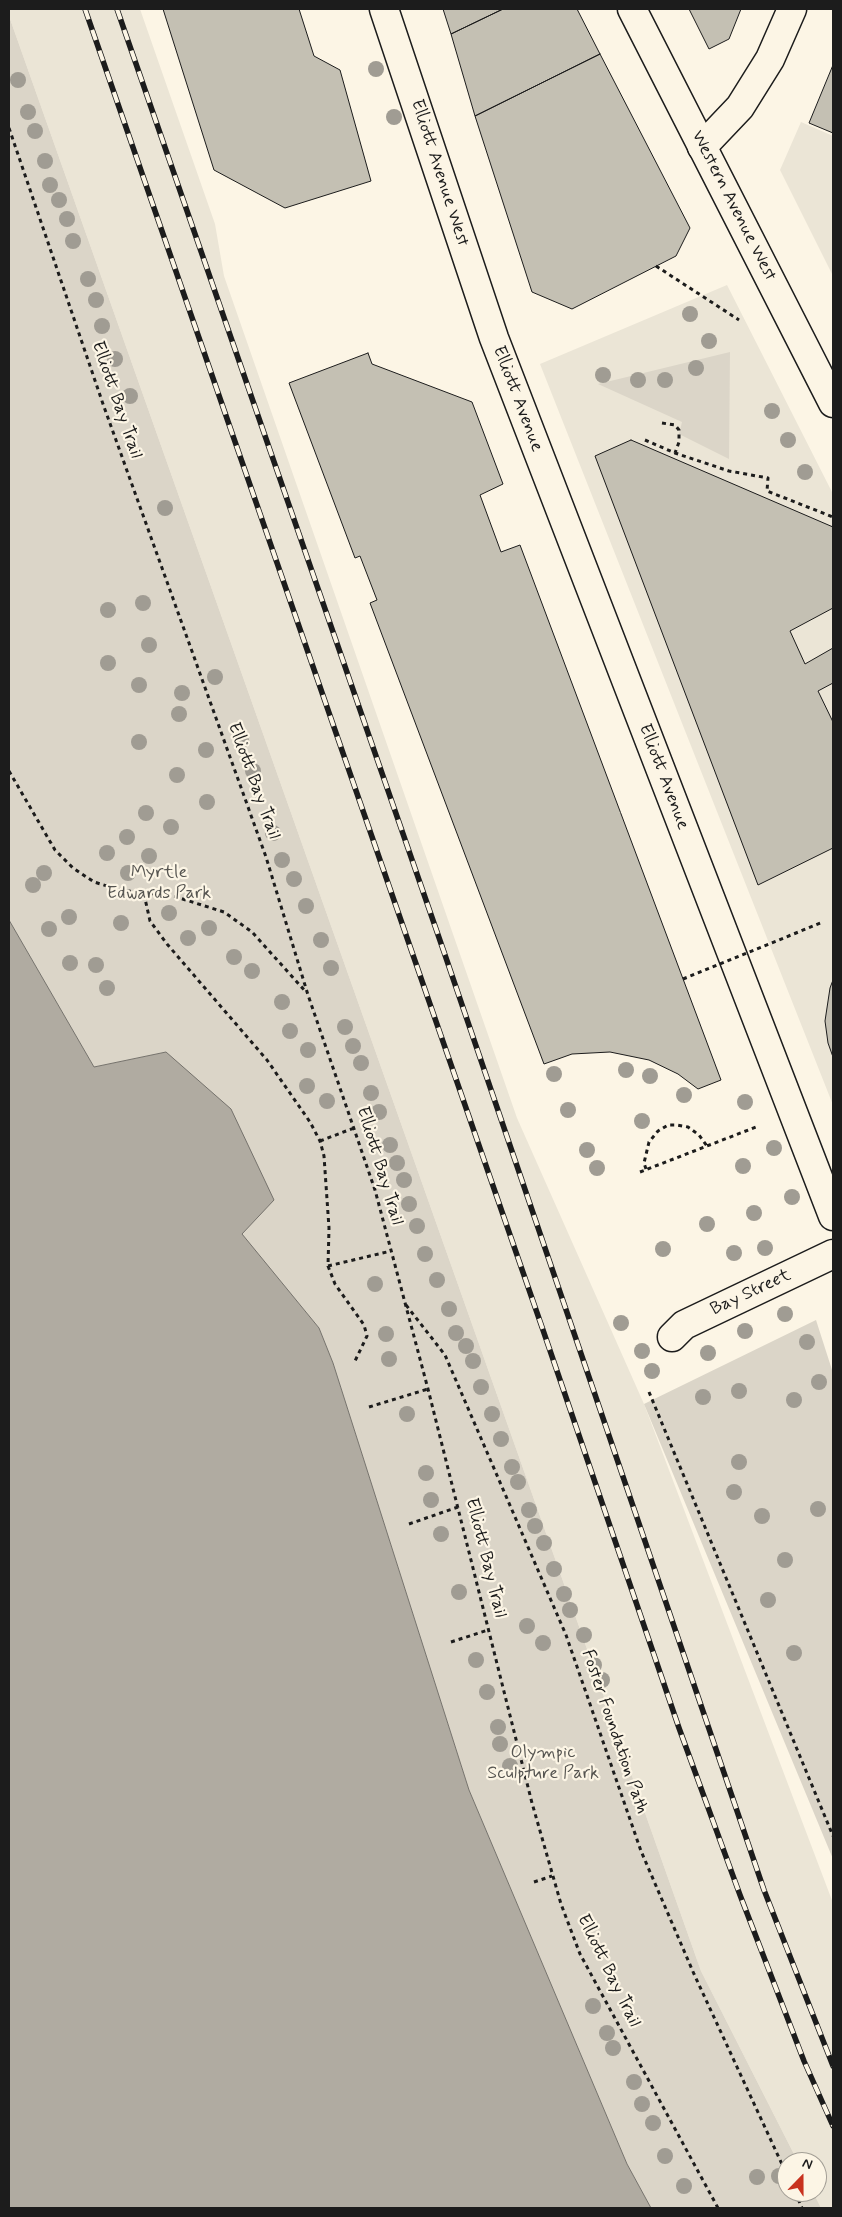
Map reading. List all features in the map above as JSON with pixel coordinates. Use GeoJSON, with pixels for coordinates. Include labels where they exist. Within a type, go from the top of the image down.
{"type":"FeatureCollection","features":[{"type":"Feature","properties":{"kind":"main road","name":"Elliott Avenue West"},"geometry":{"type":"LineString","coordinates":[[384,9],[494,338]]}},
{"type":"Feature","properties":{"kind":"main road","name":"Western Avenue West"},"geometry":{"type":"LineString","coordinates":[[632,9],[833,403]]}},
{"type":"Feature","properties":{"kind":"main road"},"geometry":{"type":"LineString","coordinates":[[702,146],[740,107],[770,59],[792,9]]}},
{"type":"Feature","properties":{"kind":"main road","name":"Elliott Avenue"},"geometry":{"type":"LineString","coordinates":[[494,338],[833,1216]]}},
{"type":"Feature","properties":{"kind":"main road","name":"Bay Street"},"geometry":{"type":"LineString","coordinates":[[672,1337],[684,1325],[833,1254]]}},
{"type":"Feature","properties":{"kind":"path","name":"Elliott Bay Trail"},"geometry":{"type":"LineString","coordinates":[[9,128],[106,414],[266,857],[308,995],[375,1190],[428,1389],[552,1876],[580,1954],[718,2208]]}},
{"type":"Feature","properties":{"kind":"path"},"geometry":{"type":"LineString","coordinates":[[656,266],[739,320]]}},
{"type":"Feature","properties":{"kind":"path"},"geometry":{"type":"LineString","coordinates":[[662,423],[675,425],[678,430],[679,442],[675,453]]}},
{"type":"Feature","properties":{"kind":"path"},"geometry":{"type":"LineString","coordinates":[[645,440],[675,453],[704,461],[729,471],[768,478],[767,491],[833,517]]}},
{"type":"Feature","properties":{"kind":"path"},"geometry":{"type":"LineString","coordinates":[[9,771],[55,850],[73,868],[94,882],[120,890],[173,896],[224,912],[252,932],[308,995]]}},
{"type":"Feature","properties":{"kind":"path"},"geometry":{"type":"LineString","coordinates":[[144,894],[150,921],[167,944],[267,1060],[310,1122],[320,1141],[324,1156],[329,1228],[328,1266],[335,1284],[364,1325],[367,1336],[355,1361]]}},
{"type":"Feature","properties":{"kind":"path"},"geometry":{"type":"LineString","coordinates":[[683,979],[823,922]]}},
{"type":"Feature","properties":{"kind":"path"},"geometry":{"type":"LineString","coordinates":[[646,1169],[645,1157],[649,1142],[658,1132],[668,1126],[688,1127],[700,1135],[707,1146]]}},
{"type":"Feature","properties":{"kind":"path"},"geometry":{"type":"LineString","coordinates":[[640,1172],[756,1127]]}},
{"type":"Feature","properties":{"kind":"path"},"geometry":{"type":"LineString","coordinates":[[320,1141],[354,1128]]}},
{"type":"Feature","properties":{"kind":"path"},"geometry":{"type":"LineString","coordinates":[[328,1266],[391,1251]]}},
{"type":"Feature","properties":{"kind":"path","name":"Foster Foundation Path"},"geometry":{"type":"LineString","coordinates":[[405,1304],[445,1355],[566,1635],[642,1851],[694,1974],[777,2153]]}},
{"type":"Feature","properties":{"kind":"path"},"geometry":{"type":"LineString","coordinates":[[369,1407],[428,1389]]}},
{"type":"Feature","properties":{"kind":"path"},"geometry":{"type":"LineString","coordinates":[[649,1392],[833,1836]]}},
{"type":"Feature","properties":{"kind":"path"},"geometry":{"type":"LineString","coordinates":[[409,1524],[458,1507]]}},
{"type":"Feature","properties":{"kind":"path"},"geometry":{"type":"LineString","coordinates":[[451,1642],[488,1630]]}},
{"type":"Feature","properties":{"kind":"path"},"geometry":{"type":"LineString","coordinates":[[534,1882],[552,1876]]}},
{"type":"Feature","properties":{"kind":"shaded area"},"geometry":{"type":"Polygon","coordinates":[[[9,9],[140,9],[215,224],[224,276],[517,1118],[644,1404],[833,1903],[833,2208],[821,2208],[818,2202],[827,2202],[827,2152],[793,2152],[701,1971],[9,16],[9,9]]]}},
{"type":"Feature","properties":{"kind":"shaded area"},"geometry":{"type":"Polygon","coordinates":[[[801,122],[833,136],[833,276],[780,170],[801,122]]]}},
{"type":"Feature","properties":{"kind":"shaded area"},"geometry":{"type":"Polygon","coordinates":[[[727,285],[833,494],[833,1105],[540,364],[727,285]]]}},
{"type":"Feature","properties":{"kind":"shaded area"},"geometry":{"type":"Polygon","coordinates":[[[9,920],[94,1067],[166,1052],[231,1109],[274,1200],[242,1234],[319,1328],[333,1363],[469,1790],[627,2164],[651,2208],[9,2208],[9,920]]]}},
{"type":"Feature","properties":{"kind":"green space","name":"Myrtle Edwards Park"},"geometry":{"type":"Polygon","coordinates":[[[9,16],[701,1971],[793,2152],[777,2152],[777,2202],[818,2202],[821,2208],[651,2208],[627,2164],[469,1790],[333,1363],[319,1328],[241,1234],[166,1052],[94,1067],[9,920],[9,16]]]}},
{"type":"Feature","properties":{"kind":"green space"},"geometry":{"type":"Polygon","coordinates":[[[730,352],[729,459],[679,434],[682,422],[598,384],[730,352]]]}},
{"type":"Feature","properties":{"kind":"green space"},"geometry":{"type":"Polygon","coordinates":[[[816,1320],[833,1373],[833,1859],[644,1404],[816,1320]]]}},
{"type":"Feature","properties":{"kind":"building"},"geometry":{"type":"Polygon","coordinates":[[[163,9],[299,9],[314,56],[340,70],[371,181],[285,208],[214,170],[163,9]]]}},
{"type":"Feature","properties":{"kind":"building"},"geometry":{"type":"Polygon","coordinates":[[[443,9],[503,9],[451,34],[443,9]]]}},
{"type":"Feature","properties":{"kind":"building"},"geometry":{"type":"Polygon","coordinates":[[[503,9],[577,9],[600,54],[475,116],[451,34],[503,9]]]}},
{"type":"Feature","properties":{"kind":"building"},"geometry":{"type":"Polygon","coordinates":[[[689,9],[741,9],[729,39],[709,49],[689,9]]]}},
{"type":"Feature","properties":{"kind":"building"},"geometry":{"type":"Polygon","coordinates":[[[600,54],[690,228],[676,256],[572,309],[532,292],[475,116],[600,54]]]}},
{"type":"Feature","properties":{"kind":"building"},"geometry":{"type":"Polygon","coordinates":[[[833,65],[833,133],[809,123],[833,65]]]}},
{"type":"Feature","properties":{"kind":"building"},"geometry":{"type":"Polygon","coordinates":[[[368,353],[372,364],[472,402],[503,484],[480,495],[501,552],[520,545],[721,1080],[698,1089],[678,1074],[649,1060],[610,1052],[572,1054],[544,1064],[370,603],[377,600],[360,556],[355,558],[289,383],[368,353]]]}},
{"type":"Feature","properties":{"kind":"building"},"geometry":{"type":"Polygon","coordinates":[[[631,440],[833,527],[833,608],[790,631],[805,664],[833,648],[833,683],[818,691],[833,722],[833,848],[758,885],[595,456],[631,440]]]}},
{"type":"Feature","properties":{"kind":"building"},"geometry":{"type":"Polygon","coordinates":[[[833,980],[833,1057],[828,1043],[825,1021],[833,980]]]}},
{"type":"Feature","properties":{"kind":"railway"},"geometry":{"type":"LineString","coordinates":[[85,9],[679,1728],[740,1895],[804,2061],[833,2126]]}},
{"type":"Feature","properties":{"kind":"railway"},"geometry":{"type":"LineString","coordinates":[[117,9],[444,952],[764,1890],[833,2066]]}},
{"type":"Feature","properties":{"kind":"park label","name":"Olympic Sculpture Park"},"geometry":{"type":"Point","coordinates":[543,1764]}}]}
